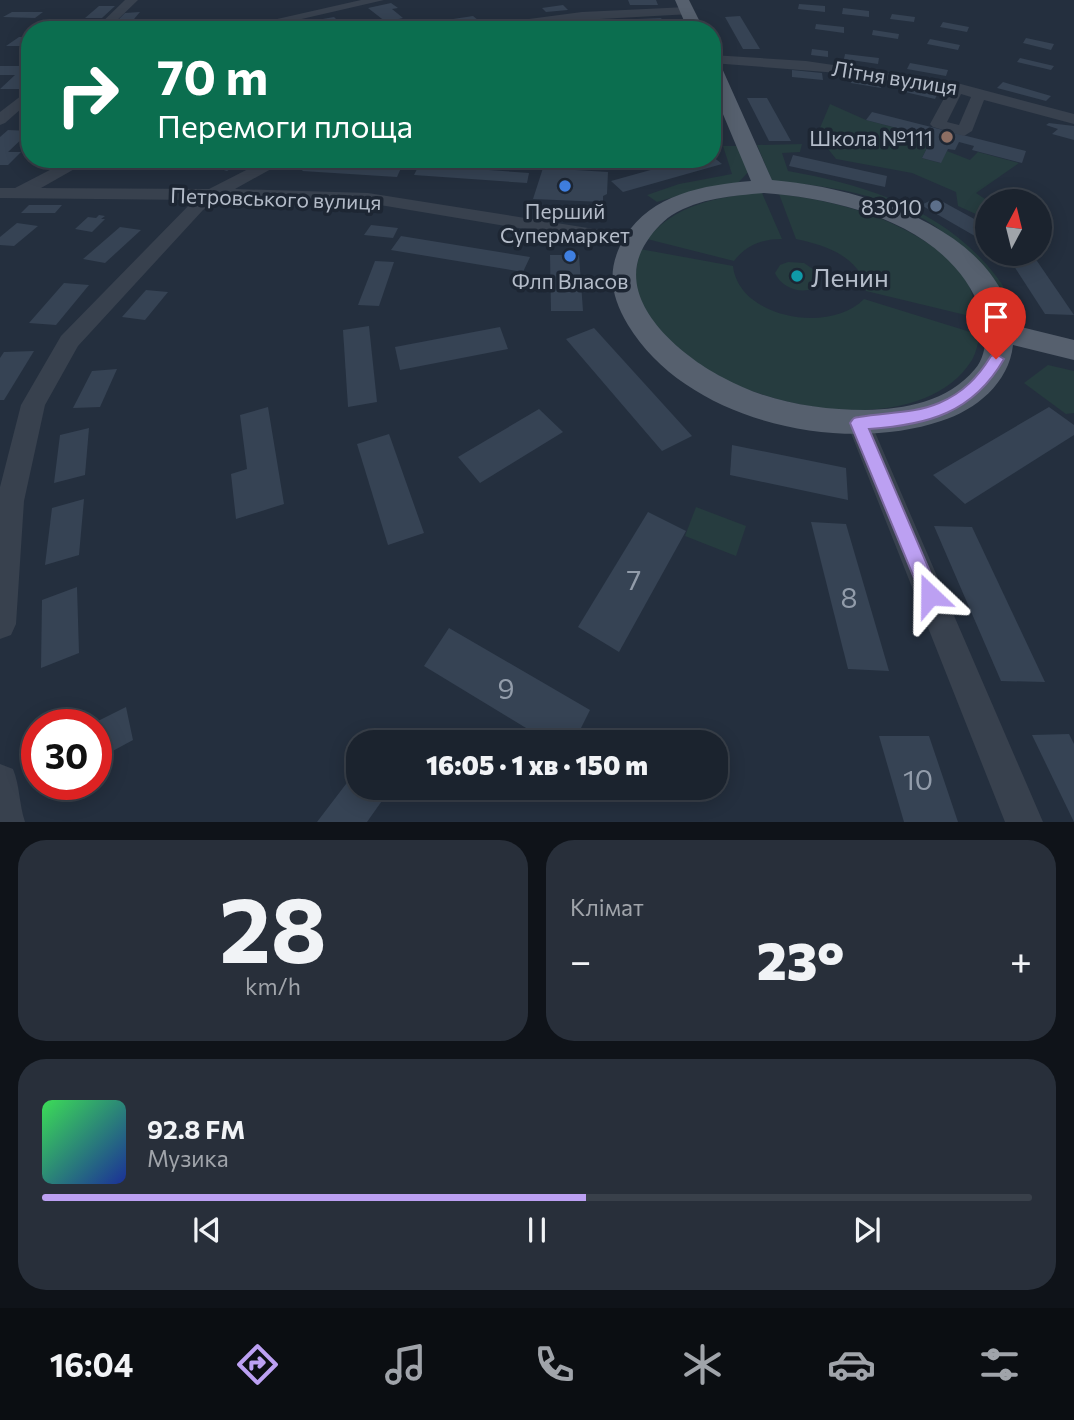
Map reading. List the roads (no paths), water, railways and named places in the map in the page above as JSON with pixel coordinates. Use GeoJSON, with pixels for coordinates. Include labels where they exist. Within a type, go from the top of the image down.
{"type":"FeatureCollection","features":[{"type":"Feature","properties":{"kind":"main road"},"geometry":{"type":"LineString","coordinates":[[684,5],[692,21]]}},
{"type":"Feature","properties":{"kind":"main road"},"geometry":{"type":"LineString","coordinates":[[721,87],[764,186]]}},
{"type":"Feature","properties":{"kind":"main road"},"geometry":{"type":"LineString","coordinates":[[764,186],[804,189],[844,197],[884,211],[921,229],[953,252],[979,279],[996,309],[1001,332],[996,359],[985,378],[968,394],[947,407],[921,416],[859,423],[814,419],[769,409],[728,393],[692,374],[671,357],[643,329],[630,306],[624,285],[624,262],[632,241],[648,222],[670,206],[698,195],[764,186]]}},
{"type":"Feature","properties":{"kind":"main road"},"geometry":{"type":"LineString","coordinates":[[1001,332],[1074,350]]}},
{"type":"Feature","properties":{"kind":"street"},"geometry":{"type":"LineString","coordinates":[[110,21],[132,0]]}},
{"type":"Feature","properties":{"kind":"street"},"geometry":{"type":"LineString","coordinates":[[277,21],[378,0]]}},
{"type":"Feature","properties":{"kind":"street"},"geometry":{"type":"LineString","coordinates":[[525,21],[684,5]]}},
{"type":"Feature","properties":{"kind":"street","name":"Літня вулиця"},"geometry":{"type":"LineString","coordinates":[[721,60],[836,67],[957,87],[1074,119]]}},
{"type":"Feature","properties":{"kind":"street"},"geometry":{"type":"LineString","coordinates":[[957,87],[938,124],[964,131],[980,92]]}},
{"type":"Feature","properties":{"kind":"street"},"geometry":{"type":"LineString","coordinates":[[0,120],[21,101]]}},
{"type":"Feature","properties":{"kind":"street"},"geometry":{"type":"LineString","coordinates":[[0,210],[9,193],[65,168]]}},
{"type":"Feature","properties":{"kind":"street"},"geometry":{"type":"LineString","coordinates":[[0,624],[10,501],[33,405],[69,341],[211,195],[264,168]]}},
{"type":"Feature","properties":{"kind":"street","name":"Петровського вулиця"},"geometry":{"type":"LineString","coordinates":[[9,193],[368,198],[632,241]]}},
{"type":"Feature","properties":{"kind":"street"},"geometry":{"type":"LineString","coordinates":[[859,423],[1024,821]]}},
{"type":"Feature","properties":{"kind":"street"},"geometry":{"type":"LineString","coordinates":[[0,782],[2,810],[6,821]]}},
{"type":"Feature","properties":{"kind":"place","name":"Школа №111"},"geometry":{"type":"Point","coordinates":[947,137]}},
{"type":"Feature","properties":{"kind":"place","name":"Перший Супермаркет"},"geometry":{"type":"Point","coordinates":[565,186]}},
{"type":"Feature","properties":{"kind":"place","name":"83010"},"geometry":{"type":"Point","coordinates":[936,206]}},
{"type":"Feature","properties":{"kind":"place","name":"Флп Власов"},"geometry":{"type":"Point","coordinates":[570,256]}},
{"type":"Feature","properties":{"kind":"place","name":"Ленин"},"geometry":{"type":"Point","coordinates":[797,276]}}]}
